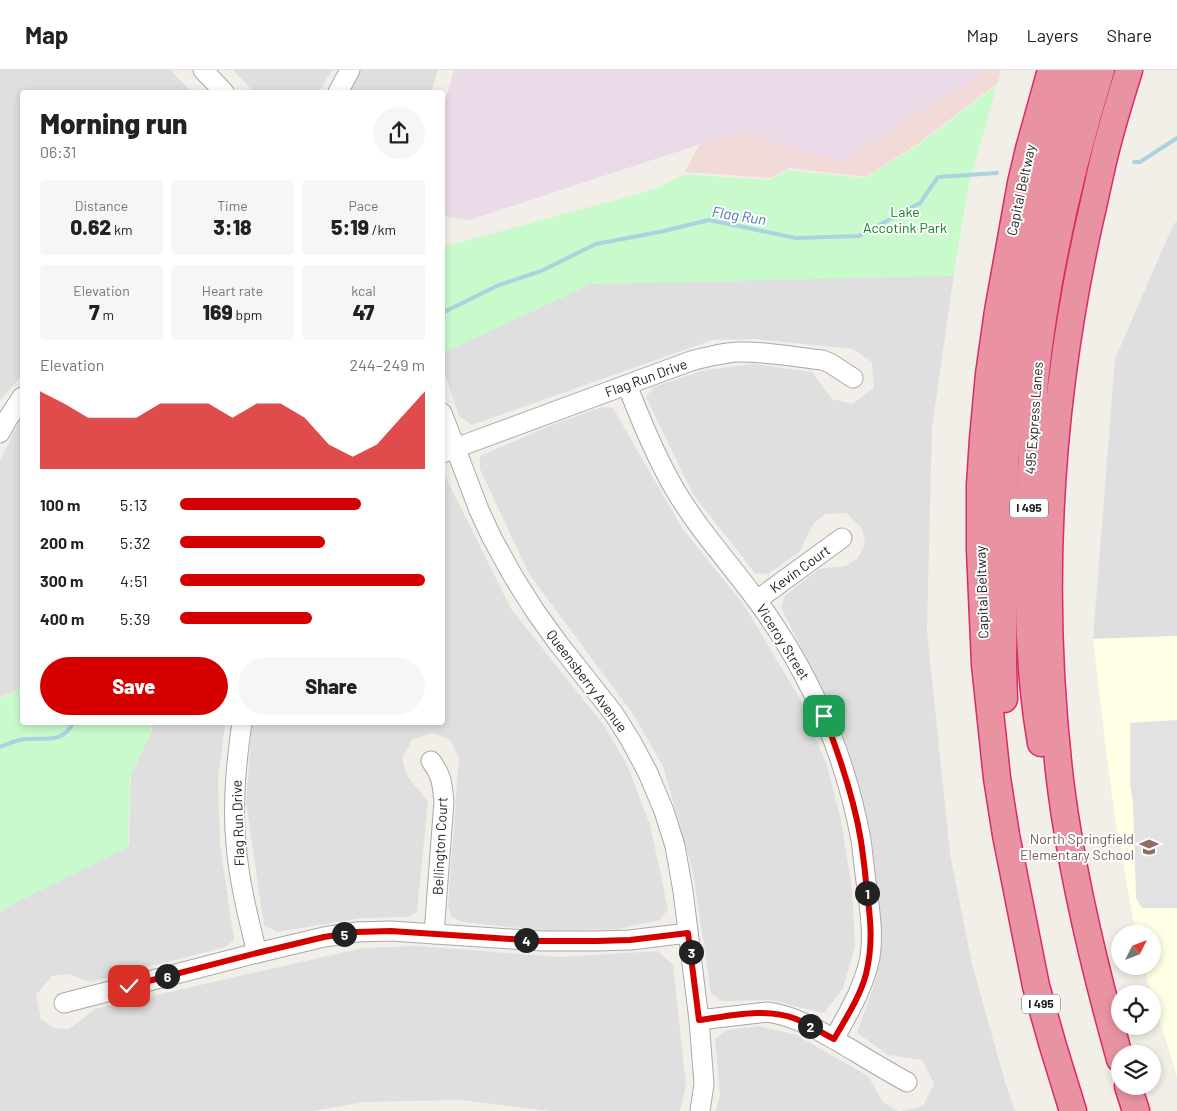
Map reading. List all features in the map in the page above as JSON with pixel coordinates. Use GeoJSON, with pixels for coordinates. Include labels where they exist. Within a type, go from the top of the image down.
{"type":"FeatureCollection","features":[{"type":"Feature","properties":{"kind":"highway","name":"Capital Beltway"},"geometry":{"type":"LineString","coordinates":[[1051,70],[1021,183],[998,311],[983,439],[980,485],[980,550],[985,664],[997,778],[1006,835],[1036,986],[1052,1046],[1073,1111]]}},
{"type":"Feature","properties":{"kind":"highway","name":"495 Express Lanes"},"geometry":{"type":"LineString","coordinates":[[1017,895],[1004,724],[1005,463],[1016,350],[1034,234],[1077,70]]}},
{"type":"Feature","properties":{"kind":"highway","name":"495 Express Lanes"},"geometry":{"type":"LineString","coordinates":[[1090,948],[1046,770],[1037,721],[1030,637],[1028,574],[1035,382],[1044,309],[1075,161],[1101,70]]}},
{"type":"Feature","properties":{"kind":"highway","name":"I 495"},"geometry":{"type":"LineString","coordinates":[[1116,1045],[1090,948],[1069,840],[1057,742],[1051,660],[1048,570],[1057,418],[1079,267],[1108,138],[1129,70]]}},
{"type":"Feature","properties":{"kind":"highway"},"geometry":{"type":"LineString","coordinates":[[1131,1095],[1136,1111]]}},
{"type":"Feature","properties":{"kind":"street"},"geometry":{"type":"LineString","coordinates":[[203,70],[222,90]]}},
{"type":"Feature","properties":{"kind":"street"},"geometry":{"type":"LineString","coordinates":[[339,90],[350,70]]}},
{"type":"Feature","properties":{"kind":"street","name":"Flag Run Drive"},"geometry":{"type":"LineString","coordinates":[[449,451],[709,356],[736,352],[753,352],[822,360],[853,378]]}},
{"type":"Feature","properties":{"kind":"street","name":"Viceroy Street"},"geometry":{"type":"LineString","coordinates":[[627,385],[656,454],[674,489],[697,523],[757,600],[792,653],[824,716],[845,775],[861,841],[872,937],[865,976],[858,995],[834,1039]]}},
{"type":"Feature","properties":{"kind":"street"},"geometry":{"type":"LineString","coordinates":[[0,433],[20,400]]}},
{"type":"Feature","properties":{"kind":"street","name":"Queensberry Avenue"},"geometry":{"type":"LineString","coordinates":[[445,429],[449,451],[513,576],[558,643],[614,714],[648,773],[664,811],[674,846],[683,891],[699,1020],[704,1070],[700,1111]]}},
{"type":"Feature","properties":{"kind":"street","name":"Kevin Court"},"geometry":{"type":"LineString","coordinates":[[757,600],[842,538]]}},
{"type":"Feature","properties":{"kind":"street","name":"Flag Run Drive"},"geometry":{"type":"LineString","coordinates":[[242,725],[236,779],[236,844],[239,870],[257,953]]}},
{"type":"Feature","properties":{"kind":"street","name":"Bellington Court"},"geometry":{"type":"LineString","coordinates":[[431,761],[439,773],[444,801],[434,934]]}},
{"type":"Feature","properties":{"kind":"street"},"geometry":{"type":"LineString","coordinates":[[64,1003],[257,953],[324,937],[357,932],[391,931],[541,941],[630,940],[688,933]]}},
{"type":"Feature","properties":{"kind":"street"},"geometry":{"type":"LineString","coordinates":[[699,1020],[757,1013],[777,1014],[796,1019],[907,1082]]}},
{"type":"Feature","properties":{"kind":"shaded area"},"geometry":{"type":"Polygon","coordinates":[[[0,70],[170,70],[190,90],[20,90],[20,377],[0,401],[0,70]]]}},
{"type":"Feature","properties":{"kind":"shaded area"},"geometry":{"type":"Polygon","coordinates":[[[233,70],[332,70],[320,90],[252,90],[233,70]]]}},
{"type":"Feature","properties":{"kind":"shaded area"},"geometry":{"type":"Polygon","coordinates":[[[361,70],[438,70],[432,90],[350,90],[361,70]]]}},
{"type":"Feature","properties":{"kind":"shaded area"},"geometry":{"type":"Polygon","coordinates":[[[454,70],[988,70],[843,161],[737,132],[470,220],[445,216],[445,101],[454,70]]]}},
{"type":"Feature","properties":{"kind":"shaded area"},"geometry":{"type":"Polygon","coordinates":[[[738,70],[1001,70],[998,83],[919,143],[866,177],[789,168],[770,178],[685,172],[738,70]]]}},
{"type":"Feature","properties":{"kind":"shaded area"},"geometry":{"type":"Polygon","coordinates":[[[1177,221],[1177,636],[1093,639],[1115,359],[1173,225],[1177,221]]]}},
{"type":"Feature","properties":{"kind":"shaded area"},"geometry":{"type":"Polygon","coordinates":[[[954,274],[932,427],[927,630],[950,854],[972,964],[1015,1111],[902,1111],[923,1106],[934,1083],[922,1060],[888,1055],[857,1033],[875,982],[882,943],[872,839],[843,735],[781,607],[785,596],[819,569],[845,566],[857,559],[865,544],[862,528],[846,513],[825,514],[813,524],[800,551],[768,574],[755,573],[693,494],[646,397],[654,387],[701,371],[752,364],[812,372],[832,399],[852,404],[874,388],[872,362],[853,349],[755,339],[712,340],[472,425],[459,416],[445,374],[445,352],[592,283],[954,274]]]}},
{"type":"Feature","properties":{"kind":"shaded area"},"geometry":{"type":"Polygon","coordinates":[[[602,407],[613,408],[682,528],[744,605],[801,701],[827,766],[841,820],[852,890],[855,947],[843,988],[824,1013],[770,1000],[722,1001],[711,993],[693,872],[663,766],[633,714],[529,574],[480,469],[480,456],[547,427],[602,407]]]}},
{"type":"Feature","properties":{"kind":"shaded area"},"geometry":{"type":"Polygon","coordinates":[[[20,420],[20,688],[0,697],[0,461],[20,420]]]}},
{"type":"Feature","properties":{"kind":"shaded area"},"geometry":{"type":"Polygon","coordinates":[[[445,478],[511,609],[605,727],[628,767],[650,825],[668,909],[660,920],[618,929],[547,931],[462,922],[452,917],[448,906],[459,757],[450,740],[432,733],[412,740],[402,759],[407,776],[428,801],[417,912],[407,917],[362,918],[277,932],[264,925],[246,803],[252,725],[445,725],[445,478]]]}},
{"type":"Feature","properties":{"kind":"shaded area","name":"North Springfield Elementary School"},"geometry":{"type":"Polygon","coordinates":[[[1177,636],[1177,1077],[1161,1024],[1161,985],[1149,985],[1146,975],[1161,975],[1161,925],[1134,925],[1115,818],[1093,639],[1177,636]]]}},
{"type":"Feature","properties":{"kind":"shaded area"},"geometry":{"type":"Polygon","coordinates":[[[1177,720],[1177,908],[1142,908],[1136,898],[1133,802],[1130,784],[1130,723],[1177,720]]]}},
{"type":"Feature","properties":{"kind":"shaded area"},"geometry":{"type":"Polygon","coordinates":[[[152,725],[225,725],[218,781],[220,844],[234,940],[225,947],[90,982],[68,974],[52,976],[36,995],[41,1019],[54,1028],[69,1029],[95,1009],[363,948],[415,946],[560,957],[658,951],[673,965],[686,1086],[680,1111],[549,1111],[462,1100],[365,1102],[312,1111],[0,1111],[0,914],[6,907],[129,846],[131,775],[152,730],[152,725]]]}},
{"type":"Feature","properties":{"kind":"shaded area"},"geometry":{"type":"Polygon","coordinates":[[[759,1026],[796,1035],[868,1076],[883,1102],[898,1111],[716,1111],[720,1094],[715,1039],[727,1030],[759,1026]]]}},
{"type":"Feature","properties":{"kind":"green space","name":"Lake Accotink Park"},"geometry":{"type":"Polygon","coordinates":[[[997,85],[969,184],[953,276],[591,284],[445,352],[446,246],[656,189],[684,174],[769,180],[788,170],[865,178],[918,145],[997,85]]]}},
{"type":"Feature","properties":{"kind":"green space"},"geometry":{"type":"Polygon","coordinates":[[[20,689],[20,725],[151,725],[151,731],[130,777],[128,847],[5,908],[0,914],[0,698],[20,689]]]}},
{"type":"Feature","properties":{"kind":"waterway","name":"Flag Run"},"geometry":{"type":"LineString","coordinates":[[1134,162],[1140,162],[1177,138]]}},
{"type":"Feature","properties":{"kind":"waterway","name":"Flag Run"},"geometry":{"type":"LineString","coordinates":[[445,312],[499,285],[541,271],[596,244],[709,220],[796,238],[859,236],[920,203],[938,177],[997,173]]}},
{"type":"Feature","properties":{"kind":"waterway","name":"Flag Run"},"geometry":{"type":"LineString","coordinates":[[0,747],[23,739],[59,737],[72,725]]}},
{"type":"Feature","properties":{"kind":"place","name":"North Springfield Elementary School"},"geometry":{"type":"Point","coordinates":[1149,847]}},
{"type":"Feature","properties":{"kind":"route"},"geometry":{"type":"LineString","coordinates":[[129,986],[324,937],[357,932],[391,931],[541,941],[630,940],[688,933],[699,1020],[767,1012],[796,1019],[834,1039],[858,995],[865,976],[872,937],[861,841],[854,808],[845,775],[824,716]]}}]}
